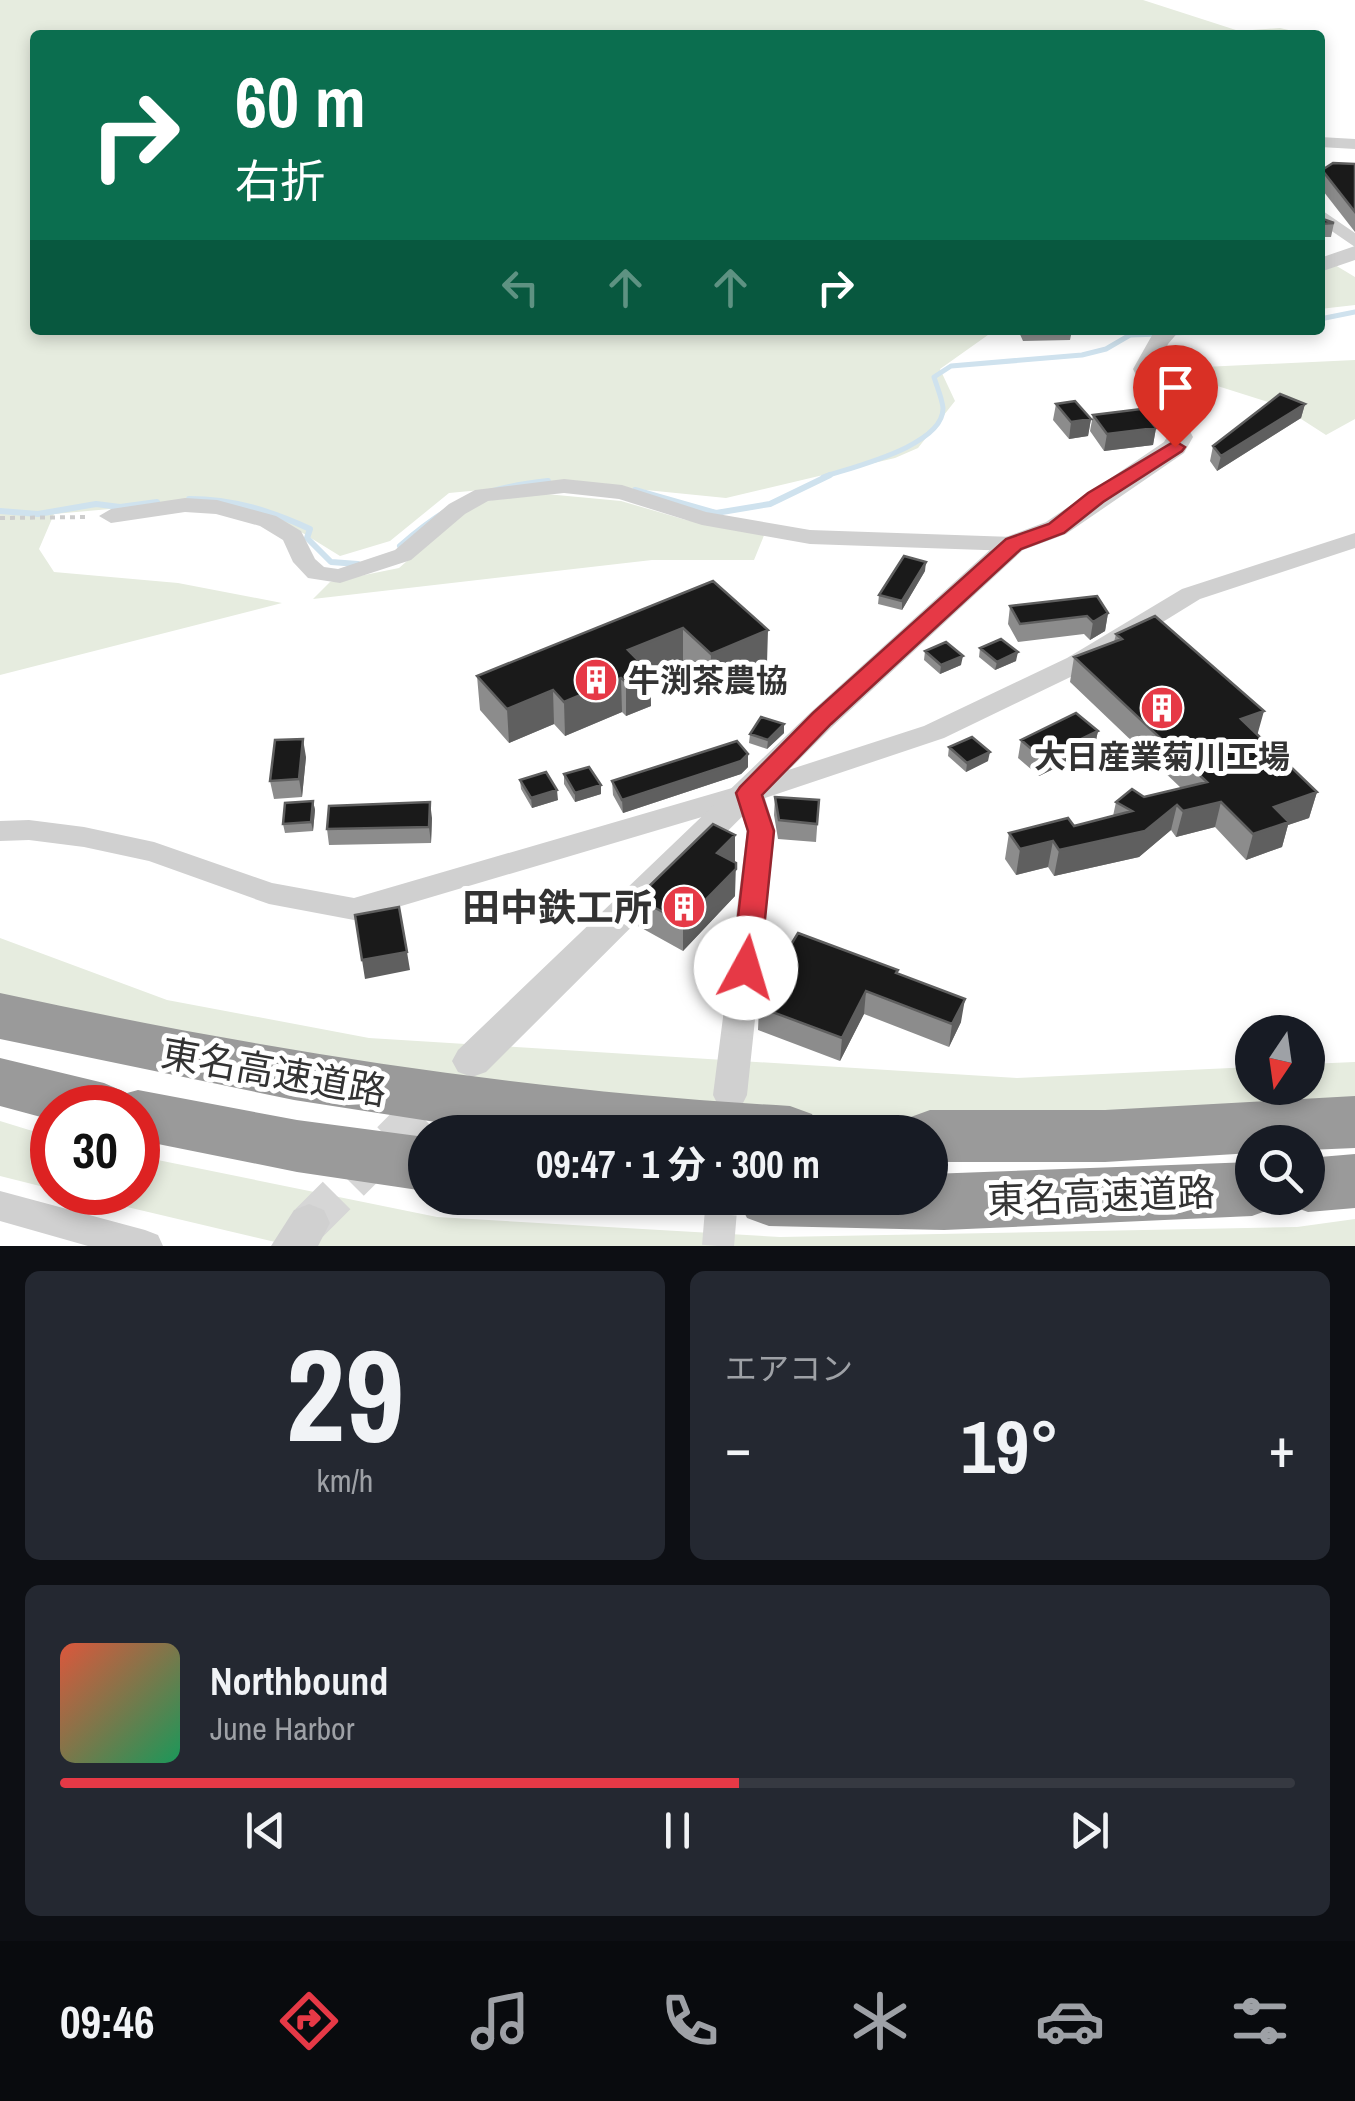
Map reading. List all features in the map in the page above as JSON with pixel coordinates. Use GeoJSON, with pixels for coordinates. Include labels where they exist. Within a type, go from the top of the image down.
{"type":"FeatureCollection","features":[{"type":"Feature","properties":{"kind":"highway","name":"東名高速道路"},"geometry":{"type":"LineString","coordinates":[[0,1016],[302,1080],[558,1115]]}},
{"type":"Feature","properties":{"kind":"highway"},"geometry":{"type":"LineString","coordinates":[[0,1082],[30,1090]]}},
{"type":"Feature","properties":{"kind":"highway","name":"東名高速道路"},"geometry":{"type":"LineString","coordinates":[[160,1119],[298,1146],[408,1162]]}},
{"type":"Feature","properties":{"kind":"highway","name":"東名高速道路"},"geometry":{"type":"LineString","coordinates":[[948,1136],[1105,1136],[1355,1122]]}},
{"type":"Feature","properties":{"kind":"highway"},"geometry":{"type":"LineString","coordinates":[[1325,1184],[1355,1182]]}},
{"type":"Feature","properties":{"kind":"highway","name":"東名高速道路"},"geometry":{"type":"LineString","coordinates":[[948,1202],[1235,1190]]}},
{"type":"Feature","properties":{"kind":"street"},"geometry":{"type":"LineString","coordinates":[[1325,142],[1355,144]]}},
{"type":"Feature","properties":{"kind":"street"},"geometry":{"type":"LineString","coordinates":[[1325,218],[1355,242]]}},
{"type":"Feature","properties":{"kind":"street"},"geometry":{"type":"LineString","coordinates":[[1325,263],[1355,253]]}},
{"type":"Feature","properties":{"kind":"street"},"geometry":{"type":"LineString","coordinates":[[472,1061],[822,719],[1014,544],[1056,528],[1175,447],[1180,438],[1174,422],[1145,369],[1163,335]]}},
{"type":"Feature","properties":{"kind":"street"},"geometry":{"type":"LineString","coordinates":[[111,516],[185,505],[217,507],[268,521],[293,536],[305,562],[318,573],[340,576],[403,555],[458,509],[484,495],[564,486],[622,492],[702,518],[810,537],[1014,544]]}},
{"type":"Feature","properties":{"kind":"street"},"geometry":{"type":"LineString","coordinates":[[0,831],[29,830],[84,837],[154,852],[268,893],[354,910],[749,793],[934,732],[1076,664],[1191,594],[1355,540]]}},
{"type":"Feature","properties":{"kind":"street"},"geometry":{"type":"LineString","coordinates":[[730,1095],[761,831],[749,793]]}},
{"type":"Feature","properties":{"kind":"street"},"geometry":{"type":"LineString","coordinates":[[0,1206],[146,1246]]}},
{"type":"Feature","properties":{"kind":"path"},"geometry":{"type":"LineString","coordinates":[[0,518],[111,516]]}},
{"type":"Feature","properties":{"kind":"shaded area"},"geometry":{"type":"Polygon","coordinates":[[[0,0],[1143,0],[1236,30],[30,30],[30,335],[988,335],[940,369],[955,401],[918,448],[895,458],[726,498],[566,482],[449,493],[390,541],[340,556],[280,519],[211,500],[54,514],[39,549],[54,572],[178,583],[282,603],[0,675],[0,0]]]}},
{"type":"Feature","properties":{"kind":"shaded area"},"geometry":{"type":"Polygon","coordinates":[[[1335,265],[1355,277],[1355,305],[1325,308],[1325,268],[1335,265]]]}},
{"type":"Feature","properties":{"kind":"shaded area"},"geometry":{"type":"Polygon","coordinates":[[[1355,360],[1355,419],[1326,435],[1281,406],[1208,383],[1204,367],[1355,360]]]}},
{"type":"Feature","properties":{"kind":"shaded area"},"geometry":{"type":"Polygon","coordinates":[[[546,494],[621,501],[686,520],[765,533],[754,560],[652,560],[313,599],[330,582],[399,568],[475,502],[546,494]]]}},
{"type":"Feature","properties":{"kind":"shaded area"},"geometry":{"type":"Polygon","coordinates":[[[0,938],[167,1000],[369,1038],[1017,1078],[1235,1068],[1235,1105],[1311,1105],[1241,1113],[948,1118],[771,1115],[0,1024],[0,938]]]}},
{"type":"Feature","properties":{"kind":"shaded area"},"geometry":{"type":"Polygon","coordinates":[[[1355,1062],[1355,1100],[1325,1103],[1325,1063],[1355,1062]]]}},
{"type":"Feature","properties":{"kind":"shaded area"},"geometry":{"type":"Polygon","coordinates":[[[0,1121],[30,1130],[30,1184],[0,1176],[0,1121]]]}},
{"type":"Feature","properties":{"kind":"shaded area"},"geometry":{"type":"Polygon","coordinates":[[[160,1160],[408,1211],[408,1215],[780,1237],[1297,1227],[1355,1219],[1355,1246],[292,1246],[160,1215],[160,1160]]]}},
{"type":"Feature","properties":{"kind":"building"},"geometry":{"type":"Polygon","coordinates":[[[1333,163],[1355,164],[1355,212],[1325,174],[1325,168],[1333,163]]]}},
{"type":"Feature","properties":{"kind":"building"},"geometry":{"type":"Polygon","coordinates":[[[1280,394],[1305,404],[1221,456],[1213,446],[1280,394]]]}},
{"type":"Feature","properties":{"kind":"building"},"geometry":{"type":"Polygon","coordinates":[[[1075,401],[1091,419],[1071,422],[1056,404],[1075,401]]]}},
{"type":"Feature","properties":{"kind":"building"},"geometry":{"type":"Polygon","coordinates":[[[1141,409],[1156,428],[1107,434],[1093,415],[1141,409]]]}},
{"type":"Feature","properties":{"kind":"building"},"geometry":{"type":"Polygon","coordinates":[[[904,556],[926,562],[902,601],[879,595],[904,556]]]}},
{"type":"Feature","properties":{"kind":"building"},"geometry":{"type":"Polygon","coordinates":[[[713,581],[768,630],[711,654],[683,628],[628,650],[650,672],[626,682],[621,678],[564,702],[553,690],[507,709],[477,676],[713,581]]]}},
{"type":"Feature","properties":{"kind":"building"},"geometry":{"type":"Polygon","coordinates":[[[1097,596],[1108,613],[1093,622],[1087,616],[1020,624],[1010,606],[1097,596]]]}},
{"type":"Feature","properties":{"kind":"building"},"geometry":{"type":"Polygon","coordinates":[[[1155,616],[1264,711],[1241,719],[1317,792],[1274,807],[1289,822],[1253,834],[1221,802],[1183,811],[1177,805],[1145,831],[1059,850],[1053,841],[1020,849],[1009,833],[1068,818],[1074,826],[1132,811],[1116,802],[1132,789],[1144,797],[1207,782],[1074,657],[1122,639],[1116,634],[1155,616]]]}},
{"type":"Feature","properties":{"kind":"building"},"geometry":{"type":"Polygon","coordinates":[[[1001,639],[1018,652],[997,662],[980,648],[1001,639]]]}},
{"type":"Feature","properties":{"kind":"building"},"geometry":{"type":"Polygon","coordinates":[[[946,642],[963,656],[941,665],[925,651],[946,642]]]}},
{"type":"Feature","properties":{"kind":"building"},"geometry":{"type":"Polygon","coordinates":[[[1076,713],[1098,731],[1042,758],[1021,740],[1076,713]]]}},
{"type":"Feature","properties":{"kind":"building"},"geometry":{"type":"Polygon","coordinates":[[[761,717],[784,724],[768,740],[750,734],[761,717]]]}},
{"type":"Feature","properties":{"kind":"building"},"geometry":{"type":"Polygon","coordinates":[[[972,737],[990,752],[967,763],[949,747],[972,737]]]}},
{"type":"Feature","properties":{"kind":"building"},"geometry":{"type":"Polygon","coordinates":[[[303,739],[299,779],[270,781],[275,740],[303,739]]]}},
{"type":"Feature","properties":{"kind":"building"},"geometry":{"type":"Polygon","coordinates":[[[737,741],[748,754],[741,761],[622,800],[612,781],[737,741]]]}},
{"type":"Feature","properties":{"kind":"building"},"geometry":{"type":"Polygon","coordinates":[[[589,767],[601,785],[575,793],[564,774],[589,767]]]}},
{"type":"Feature","properties":{"kind":"building"},"geometry":{"type":"Polygon","coordinates":[[[546,772],[557,790],[531,798],[520,780],[546,772]]]}},
{"type":"Feature","properties":{"kind":"building"},"geometry":{"type":"Polygon","coordinates":[[[775,797],[819,800],[817,824],[779,820],[775,797]]]}},
{"type":"Feature","properties":{"kind":"building"},"geometry":{"type":"Polygon","coordinates":[[[313,801],[311,822],[283,824],[285,803],[313,801]]]}},
{"type":"Feature","properties":{"kind":"building"},"geometry":{"type":"Polygon","coordinates":[[[430,802],[429,827],[327,829],[329,806],[430,802]]]}},
{"type":"Feature","properties":{"kind":"building"},"geometry":{"type":"Polygon","coordinates":[[[713,824],[735,835],[717,853],[736,863],[736,869],[683,923],[637,898],[713,824]]]}},
{"type":"Feature","properties":{"kind":"building"},"geometry":{"type":"Polygon","coordinates":[[[399,907],[407,952],[362,960],[355,915],[399,907]]]}},
{"type":"Feature","properties":{"kind":"building"},"geometry":{"type":"Polygon","coordinates":[[[798,933],[965,999],[952,1024],[866,991],[842,1038],[759,1007],[761,984],[770,969],[775,971],[798,933]]]}},
{"type":"Feature","properties":{"kind":"waterway"},"geometry":{"type":"LineString","coordinates":[[1325,318],[1355,312]]}},
{"type":"Feature","properties":{"kind":"waterway"},"geometry":{"type":"LineString","coordinates":[[823,477],[894,453],[929,433],[943,408],[934,377],[951,366],[1082,355],[1106,349],[1130,335]]}},
{"type":"Feature","properties":{"kind":"waterway"},"geometry":{"type":"LineString","coordinates":[[635,490],[716,513],[770,504],[830,475]]}},
{"type":"Feature","properties":{"kind":"waterway"},"geometry":{"type":"LineString","coordinates":[[400,546],[435,518],[468,500],[504,488],[548,481]]}},
{"type":"Feature","properties":{"kind":"waterway"},"geometry":{"type":"LineString","coordinates":[[189,499],[236,504],[281,517],[310,529],[307,538],[331,562],[358,564]]}},
{"type":"Feature","properties":{"kind":"waterway"},"geometry":{"type":"LineString","coordinates":[[0,511],[38,514],[96,504],[120,507],[157,502]]}},
{"type":"Feature","properties":{"kind":"tunnel"},"geometry":{"type":"LineString","coordinates":[[309,1223],[441,1091]]}},
{"type":"Feature","properties":{"kind":"tunnel"},"geometry":{"type":"LineString","coordinates":[[718,1246],[721,1215]]}},
{"type":"Feature","properties":{"kind":"place","name":"牛渕茶農協"},"geometry":{"type":"Point","coordinates":[596,680]}},
{"type":"Feature","properties":{"kind":"place","name":"大日産業菊川工場"},"geometry":{"type":"Point","coordinates":[1162,708]}},
{"type":"Feature","properties":{"kind":"place","name":"田中鉄工所"},"geometry":{"type":"Point","coordinates":[684,907]}},
{"type":"Feature","properties":{"kind":"route"},"geometry":{"type":"LineString","coordinates":[[746,968],[761,831],[749,793],[822,719],[1014,544],[1056,528],[1175,447]]}}]}
